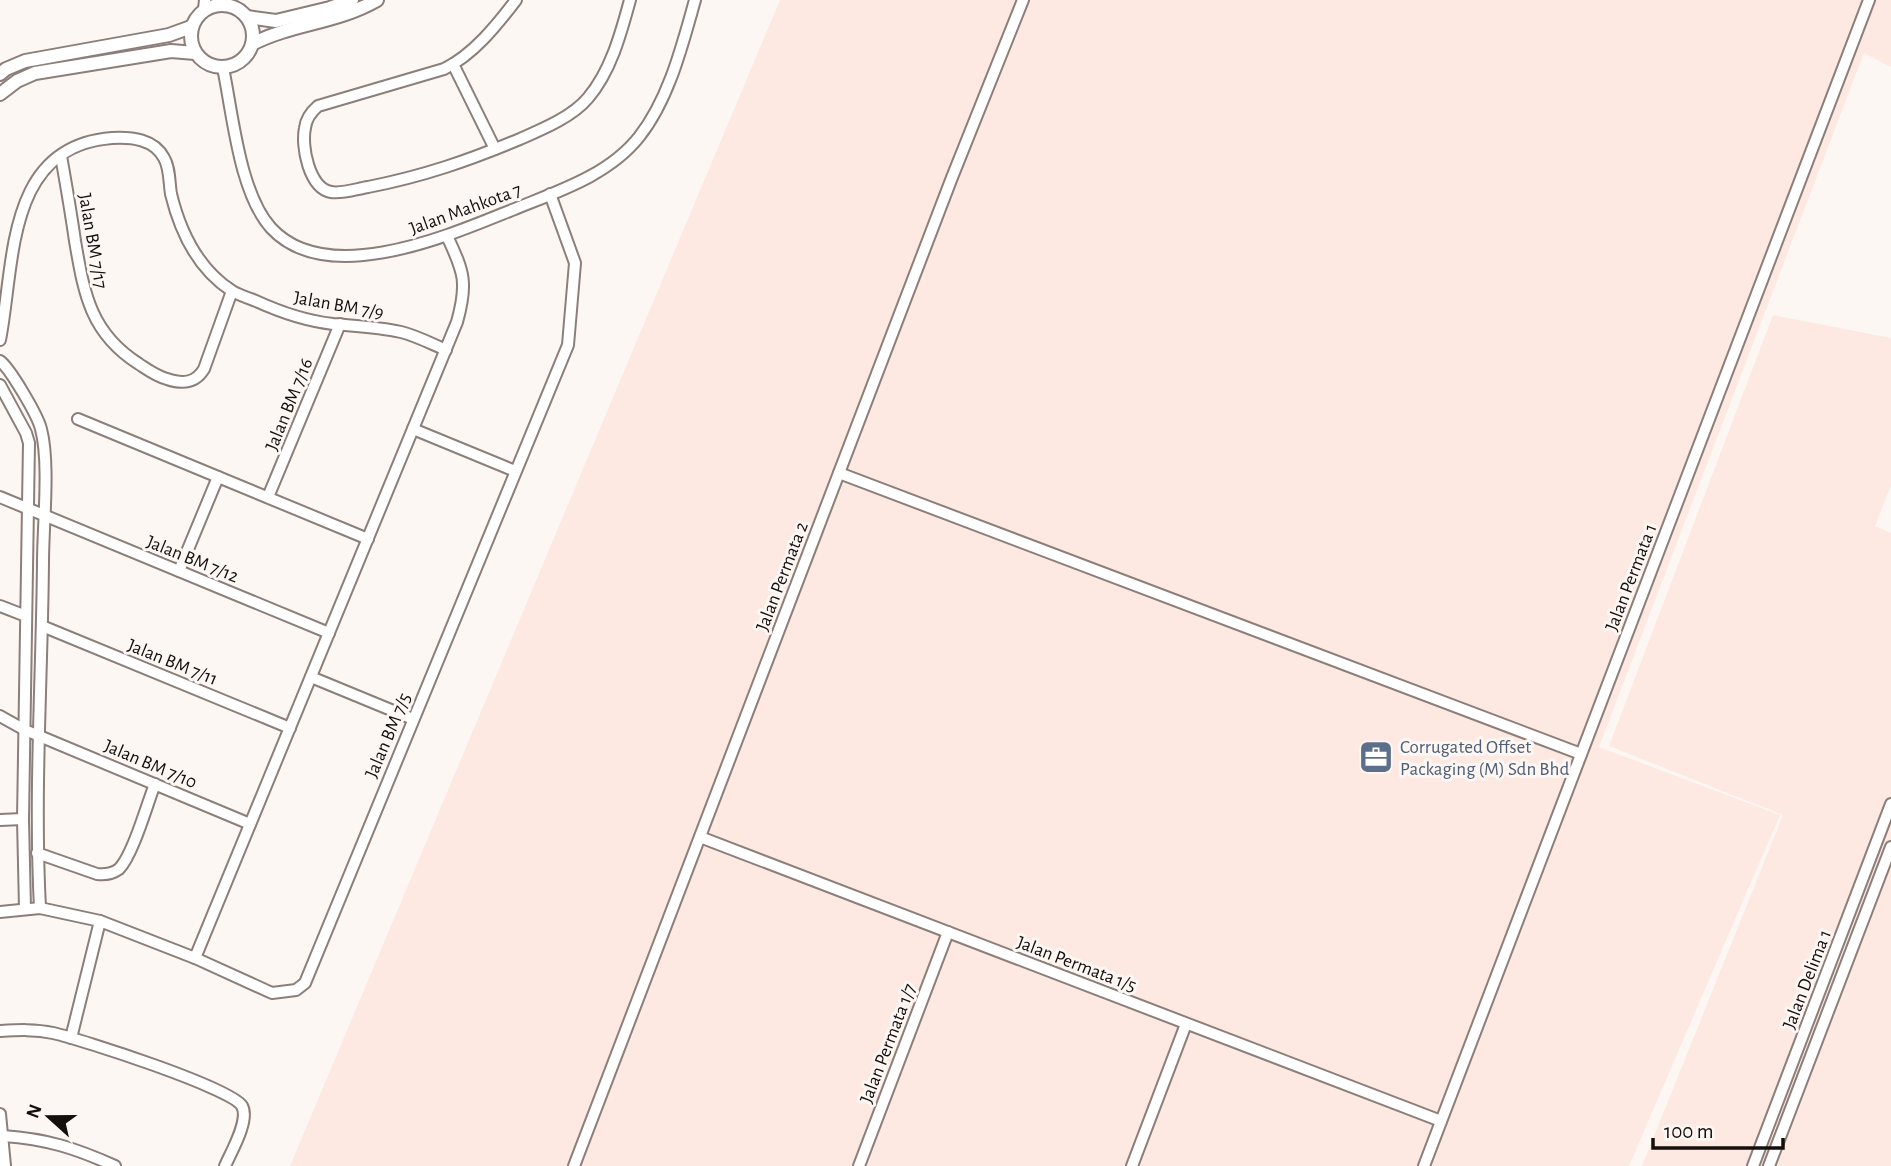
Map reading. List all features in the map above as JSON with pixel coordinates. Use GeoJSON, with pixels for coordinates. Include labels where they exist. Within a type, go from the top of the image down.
{"type":"FeatureCollection","features":[{"type":"Feature","properties":{"kind":"main road"},"geometry":{"type":"LineString","coordinates":[[247,17],[276,21],[352,0]]}},
{"type":"Feature","properties":{"kind":"main road"},"geometry":{"type":"LineString","coordinates":[[252,44],[251,26],[247,17],[224,2],[205,5],[191,27],[190,36],[195,52],[207,64],[223,68],[241,61],[252,44],[275,33],[332,20],[377,0]]}},
{"type":"Feature","properties":{"kind":"main road"},"geometry":{"type":"LineString","coordinates":[[0,74],[25,61],[169,35],[191,27]]}},
{"type":"Feature","properties":{"kind":"main road"},"geometry":{"type":"LineString","coordinates":[[0,94],[16,81],[34,73],[171,51],[195,52]]}},
{"type":"Feature","properties":{"kind":"street"},"geometry":{"type":"LineString","coordinates":[[516,0],[498,23],[453,65],[318,106],[307,118],[304,136],[313,178],[321,188],[339,192],[404,180],[465,162],[539,130],[565,115],[589,97],[617,45],[630,0]]}},
{"type":"Feature","properties":{"kind":"street","name":"Jalan Mahkota 7"},"geometry":{"type":"LineString","coordinates":[[223,68],[246,181],[254,204],[272,229],[300,248],[323,254],[393,252],[447,236],[551,194],[597,173],[622,153],[639,137],[665,90],[695,0]]}},
{"type":"Feature","properties":{"kind":"street","name":"Jalan Permata 2"},"geometry":{"type":"LineString","coordinates":[[574,1166],[951,180],[1023,0]]}},
{"type":"Feature","properties":{"kind":"street","name":"Jalan Permata 1"},"geometry":{"type":"LineString","coordinates":[[1424,1166],[1868,0]]}},
{"type":"Feature","properties":{"kind":"street"},"geometry":{"type":"LineString","coordinates":[[453,65],[495,149]]}},
{"type":"Feature","properties":{"kind":"street","name":"Jalan BM 7/9"},"geometry":{"type":"LineString","coordinates":[[0,340],[16,228],[21,210],[37,180],[61,156],[85,144],[103,139],[139,139],[158,149],[166,160],[176,211],[190,244],[202,263],[232,291],[289,314],[399,332],[446,349]]}},
{"type":"Feature","properties":{"kind":"street","name":"Jalan BM 7/17"},"geometry":{"type":"LineString","coordinates":[[61,156],[85,296],[102,330],[117,349],[158,377],[173,381],[191,381],[199,377],[232,291]]}},
{"type":"Feature","properties":{"kind":"street","name":"Jalan BM 7/5"},"geometry":{"type":"LineString","coordinates":[[0,912],[40,908],[100,920],[195,958],[272,993],[296,990],[302,986],[568,345],[575,263],[551,194]]}},
{"type":"Feature","properties":{"kind":"street"},"geometry":{"type":"LineString","coordinates":[[195,958],[457,322],[464,286],[462,267],[447,236]]}},
{"type":"Feature","properties":{"kind":"street","name":"Jalan BM 7/16"},"geometry":{"type":"LineString","coordinates":[[268,497],[340,324]]}},
{"type":"Feature","properties":{"kind":"street"},"geometry":{"type":"LineString","coordinates":[[0,361],[5,365],[40,427],[44,469],[37,853],[40,908]]}},
{"type":"Feature","properties":{"kind":"street"},"geometry":{"type":"LineString","coordinates":[[0,385],[28,438],[23,819],[25,909]]}},
{"type":"Feature","properties":{"kind":"street"},"geometry":{"type":"LineString","coordinates":[[78,419],[368,539]]}},
{"type":"Feature","properties":{"kind":"street"},"geometry":{"type":"LineString","coordinates":[[413,429],[515,471]]}},
{"type":"Feature","properties":{"kind":"street"},"geometry":{"type":"LineString","coordinates":[[839,473],[1581,754]]}},
{"type":"Feature","properties":{"kind":"street"},"geometry":{"type":"LineString","coordinates":[[179,571],[218,477]]}},
{"type":"Feature","properties":{"kind":"street","name":"Jalan BM 7/12"},"geometry":{"type":"LineString","coordinates":[[0,497],[329,633]]}},
{"type":"Feature","properties":{"kind":"street"},"geometry":{"type":"LineString","coordinates":[[0,606],[26,615]]}},
{"type":"Feature","properties":{"kind":"street","name":"Jalan BM 7/11"},"geometry":{"type":"LineString","coordinates":[[42,626],[290,728]]}},
{"type":"Feature","properties":{"kind":"street"},"geometry":{"type":"LineString","coordinates":[[311,677],[412,719]]}},
{"type":"Feature","properties":{"kind":"street","name":"Jalan BM 7/10"},"geometry":{"type":"LineString","coordinates":[[0,716],[25,730],[250,824]]}},
{"type":"Feature","properties":{"kind":"street"},"geometry":{"type":"LineString","coordinates":[[37,853],[97,874],[107,875],[115,871],[122,865],[132,844],[155,784]]}},
{"type":"Feature","properties":{"kind":"street","name":"Jalan Delima 1"},"geometry":{"type":"LineString","coordinates":[[1753,1166],[1891,804]]}},
{"type":"Feature","properties":{"kind":"street"},"geometry":{"type":"LineString","coordinates":[[0,820],[23,819]]}},
{"type":"Feature","properties":{"kind":"street","name":"Jalan Permata 1/5"},"geometry":{"type":"LineString","coordinates":[[700,837],[1441,1121]]}},
{"type":"Feature","properties":{"kind":"street","name":"Jalan Delima 1"},"geometry":{"type":"LineString","coordinates":[[1769,1166],[1891,847]]}},
{"type":"Feature","properties":{"kind":"street"},"geometry":{"type":"LineString","coordinates":[[71,1038],[100,920]]}},
{"type":"Feature","properties":{"kind":"street","name":"Jalan Permata 1/7"},"geometry":{"type":"LineString","coordinates":[[859,1166],[948,932]]}},
{"type":"Feature","properties":{"kind":"street"},"geometry":{"type":"LineString","coordinates":[[1132,1166],[1186,1024]]}},
{"type":"Feature","properties":{"kind":"street"},"geometry":{"type":"LineString","coordinates":[[0,1031],[34,1030],[71,1038],[208,1086],[237,1100],[243,1108],[244,1119],[225,1166]]}},
{"type":"Feature","properties":{"kind":"street"},"geometry":{"type":"LineString","coordinates":[[0,1114],[5,1166]]}},
{"type":"Feature","properties":{"kind":"street"},"geometry":{"type":"LineString","coordinates":[[3,1136],[53,1142],[80,1150],[116,1166]]}},
{"type":"Feature","properties":{"kind":"shaded area"},"geometry":{"type":"Polygon","coordinates":[[[780,0],[1891,0],[1891,67],[1864,53],[1599,747],[1780,815],[1629,1166],[290,1166],[780,0]]]}},
{"type":"Feature","properties":{"kind":"shaded area"},"geometry":{"type":"Polygon","coordinates":[[[1773,315],[1891,338],[1891,485],[1875,526],[1891,533],[1891,1166],[1642,1166],[1783,815],[1609,746],[1773,315]]]}},
{"type":"Feature","properties":{"kind":"place","name":"Corrugated Offset Packaging (M) Sdn Bhd"},"geometry":{"type":"Point","coordinates":[1376,757]}}]}
